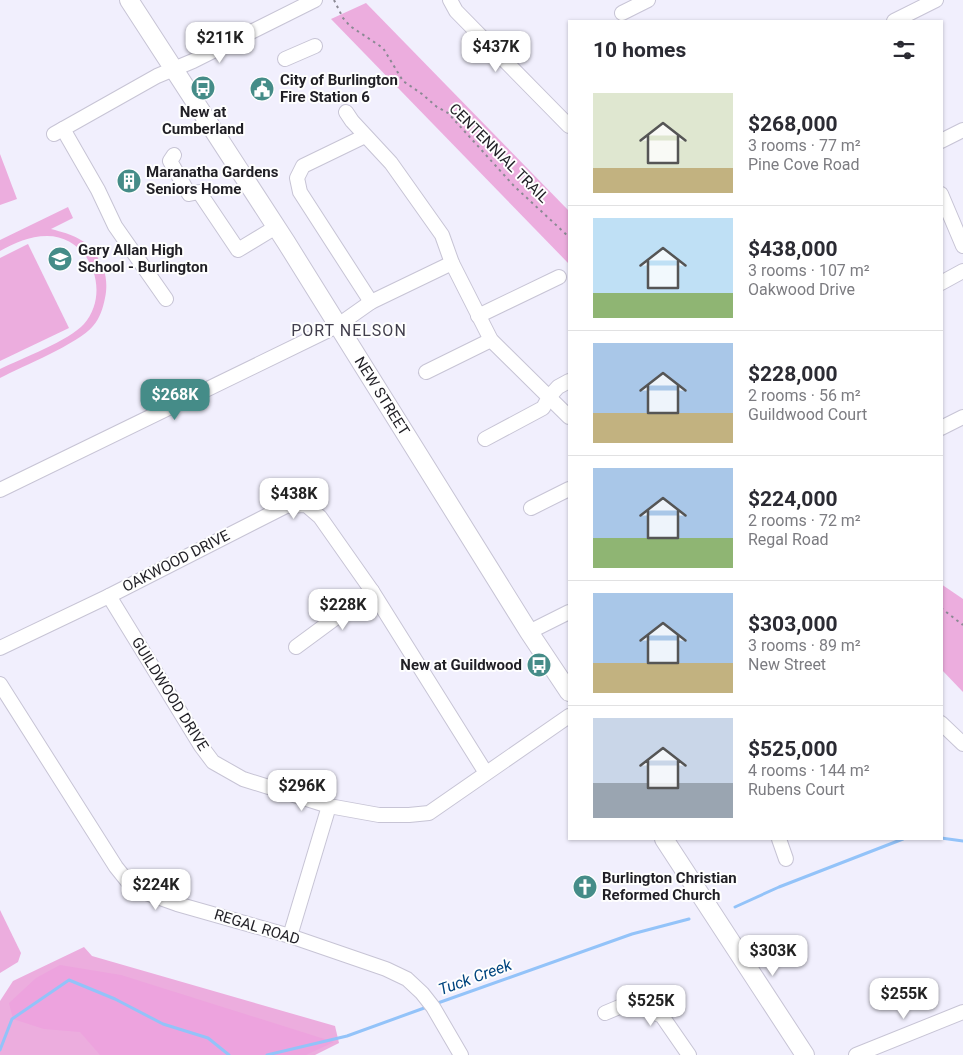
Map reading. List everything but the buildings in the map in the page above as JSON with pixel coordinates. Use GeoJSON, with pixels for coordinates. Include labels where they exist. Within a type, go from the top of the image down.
{"type":"FeatureCollection","features":[{"type":"Feature","properties":{"kind":"main road","name":"NEW STREET"},"geometry":{"type":"LineString","coordinates":[[129,0],[276,227],[529,632],[568,690]]}},
{"type":"Feature","properties":{"kind":"main road"},"geometry":{"type":"LineString","coordinates":[[665,840],[805,1055]]}},
{"type":"Feature","properties":{"kind":"street"},"geometry":{"type":"LineString","coordinates":[[166,299],[115,226],[98,190],[59,131],[157,76],[175,70],[315,0]]}},
{"type":"Feature","properties":{"kind":"street"},"geometry":{"type":"LineString","coordinates":[[450,0],[456,11],[568,125]]}},
{"type":"Feature","properties":{"kind":"street"},"geometry":{"type":"LineString","coordinates":[[622,12],[648,0]]}},
{"type":"Feature","properties":{"kind":"street"},"geometry":{"type":"LineString","coordinates":[[896,20],[936,0]]}},
{"type":"Feature","properties":{"kind":"street"},"geometry":{"type":"LineString","coordinates":[[285,59],[315,46]]}},
{"type":"Feature","properties":{"kind":"street"},"geometry":{"type":"LineString","coordinates":[[346,112],[391,164],[442,235],[452,263],[491,340],[568,416]]}},
{"type":"Feature","properties":{"kind":"street"},"geometry":{"type":"LineString","coordinates":[[943,140],[963,130]]}},
{"type":"Feature","properties":{"kind":"street"},"geometry":{"type":"LineString","coordinates":[[365,136],[303,166],[297,178],[300,192],[371,302]]}},
{"type":"Feature","properties":{"kind":"street"},"geometry":{"type":"LineString","coordinates":[[174,155],[170,161],[188,194],[199,192],[238,250],[276,227]]}},
{"type":"Feature","properties":{"kind":"street"},"geometry":{"type":"LineString","coordinates":[[943,199],[963,246]]}},
{"type":"Feature","properties":{"kind":"street"},"geometry":{"type":"LineString","coordinates":[[0,490],[338,326],[371,302],[452,263]]}},
{"type":"Feature","properties":{"kind":"street"},"geometry":{"type":"LineString","coordinates":[[943,282],[963,271]]}},
{"type":"Feature","properties":{"kind":"street"},"geometry":{"type":"LineString","coordinates":[[478,316],[559,277]]}},
{"type":"Feature","properties":{"kind":"street"},"geometry":{"type":"LineString","coordinates":[[426,372],[491,340]]}},
{"type":"Feature","properties":{"kind":"street"},"geometry":{"type":"LineString","coordinates":[[485,439],[543,408],[548,397],[558,387],[568,382]]}},
{"type":"Feature","properties":{"kind":"street"},"geometry":{"type":"LineString","coordinates":[[943,427],[963,417]]}},
{"type":"Feature","properties":{"kind":"street"},"geometry":{"type":"LineString","coordinates":[[532,508],[568,490]]}},
{"type":"Feature","properties":{"kind":"street","name":"OAKWOOD DRIVE"},"geometry":{"type":"LineString","coordinates":[[0,648],[286,506],[306,505],[320,517],[372,591],[486,773]]}},
{"type":"Feature","properties":{"kind":"street"},"geometry":{"type":"LineString","coordinates":[[296,647],[372,591]]}},
{"type":"Feature","properties":{"kind":"street","name":"GUILDWOOD DRIVE"},"geometry":{"type":"LineString","coordinates":[[108,596],[212,762],[243,779],[329,806],[379,815],[409,816],[429,813],[568,717]]}},
{"type":"Feature","properties":{"kind":"street"},"geometry":{"type":"LineString","coordinates":[[529,632],[568,612]]}},
{"type":"Feature","properties":{"kind":"street","name":"REGAL ROAD"},"geometry":{"type":"LineString","coordinates":[[0,684],[116,867],[128,882],[146,893],[177,904],[290,936],[386,969],[407,979],[438,1016],[461,1055]]}},
{"type":"Feature","properties":{"kind":"street"},"geometry":{"type":"LineString","coordinates":[[943,725],[963,744]]}},
{"type":"Feature","properties":{"kind":"street"},"geometry":{"type":"LineString","coordinates":[[290,936],[329,806]]}},
{"type":"Feature","properties":{"kind":"street"},"geometry":{"type":"LineString","coordinates":[[779,840],[786,859]]}},
{"type":"Feature","properties":{"kind":"street"},"geometry":{"type":"LineString","coordinates":[[605,1013],[624,1005],[641,1007],[662,1016],[689,1055]]}},
{"type":"Feature","properties":{"kind":"street"},"geometry":{"type":"LineString","coordinates":[[856,1055],[963,1012]]}},
{"type":"Feature","properties":{"kind":"path","name":"CENTENNIAL TRAIL"},"geometry":{"type":"LineString","coordinates":[[334,0],[343,18],[350,26],[383,48],[403,81],[448,113],[514,186],[568,236]]}},
{"type":"Feature","properties":{"kind":"path"},"geometry":{"type":"LineString","coordinates":[[943,610],[963,625]]}},
{"type":"Feature","properties":{"kind":"shaded area"},"geometry":{"type":"Polygon","coordinates":[[[366,3],[568,210],[568,263],[331,19],[366,3]]]}},
{"type":"Feature","properties":{"kind":"shaded area"},"geometry":{"type":"Polygon","coordinates":[[[0,154],[17,199],[0,205],[0,154]]]}},
{"type":"Feature","properties":{"kind":"shaded area"},"geometry":{"type":"Polygon","coordinates":[[[68,207],[73,218],[51,229],[76,237],[94,252],[104,272],[106,283],[106,294],[101,313],[98,320],[86,333],[50,354],[0,378],[0,369],[45,349],[68,336],[84,324],[92,311],[96,297],[96,282],[92,268],[85,255],[75,245],[62,238],[40,236],[22,240],[0,251],[0,240],[68,207]]]}},
{"type":"Feature","properties":{"kind":"shaded area"},"geometry":{"type":"Polygon","coordinates":[[[28,244],[69,328],[0,361],[0,258],[28,244]]]}},
{"type":"Feature","properties":{"kind":"shaded area"},"geometry":{"type":"Polygon","coordinates":[[[943,585],[963,599],[963,692],[943,671],[943,585]]]}},
{"type":"Feature","properties":{"kind":"shaded area"},"geometry":{"type":"Polygon","coordinates":[[[0,910],[21,953],[18,962],[0,973],[0,910]]]}},
{"type":"Feature","properties":{"kind":"shaded area"},"geometry":{"type":"Polygon","coordinates":[[[84,947],[92,956],[335,1026],[339,1043],[315,1055],[0,1055],[0,1001],[13,981],[84,947]]]}},
{"type":"Feature","properties":{"kind":"shaded area"},"geometry":{"type":"Polygon","coordinates":[[[60,965],[121,975],[334,1042],[306,1055],[100,1055],[80,1032],[44,1029],[13,1019],[9,1003],[36,978],[60,965]]]}},
{"type":"Feature","properties":{"kind":"waterway","name":"Tuck Creek"},"geometry":{"type":"LineString","coordinates":[[943,838],[963,841]]}},
{"type":"Feature","properties":{"kind":"waterway","name":"Tuck Creek"},"geometry":{"type":"LineString","coordinates":[[735,907],[779,887],[900,840]]}},
{"type":"Feature","properties":{"kind":"waterway","name":"Tuck Creek"},"geometry":{"type":"LineString","coordinates":[[435,1004],[632,934],[689,919]]}},
{"type":"Feature","properties":{"kind":"waterway","name":"Tuck Creek"},"geometry":{"type":"LineString","coordinates":[[0,1050],[12,1019],[69,980],[115,999],[163,1024],[208,1038],[229,1055]]}},
{"type":"Feature","properties":{"kind":"waterway","name":"Tuck Creek"},"geometry":{"type":"LineString","coordinates":[[267,1055],[347,1036],[427,1007]]}},
{"type":"Feature","properties":{"kind":"place","name":"New at Cumberland"},"geometry":{"type":"Point","coordinates":[203,88]}},
{"type":"Feature","properties":{"kind":"place","name":"City of Burlington Fire Station 6"},"geometry":{"type":"Point","coordinates":[262,89]}},
{"type":"Feature","properties":{"kind":"place","name":"Maranatha Gardens Seniors Home"},"geometry":{"type":"Point","coordinates":[129,181]}},
{"type":"Feature","properties":{"kind":"place","name":"Gary Allan High School - Burlington"},"geometry":{"type":"Point","coordinates":[60,259]}},
{"type":"Feature","properties":{"kind":"place","name":"New at Guildwood"},"geometry":{"type":"Point","coordinates":[539,665]}},
{"type":"Feature","properties":{"kind":"place","name":"Burlington Christian Reformed Church"},"geometry":{"type":"Point","coordinates":[585,887]}},
{"type":"Feature","properties":{"kind":"district","name":"PORT NELSON"},"geometry":{"type":"Point","coordinates":[349,330]}}]}
